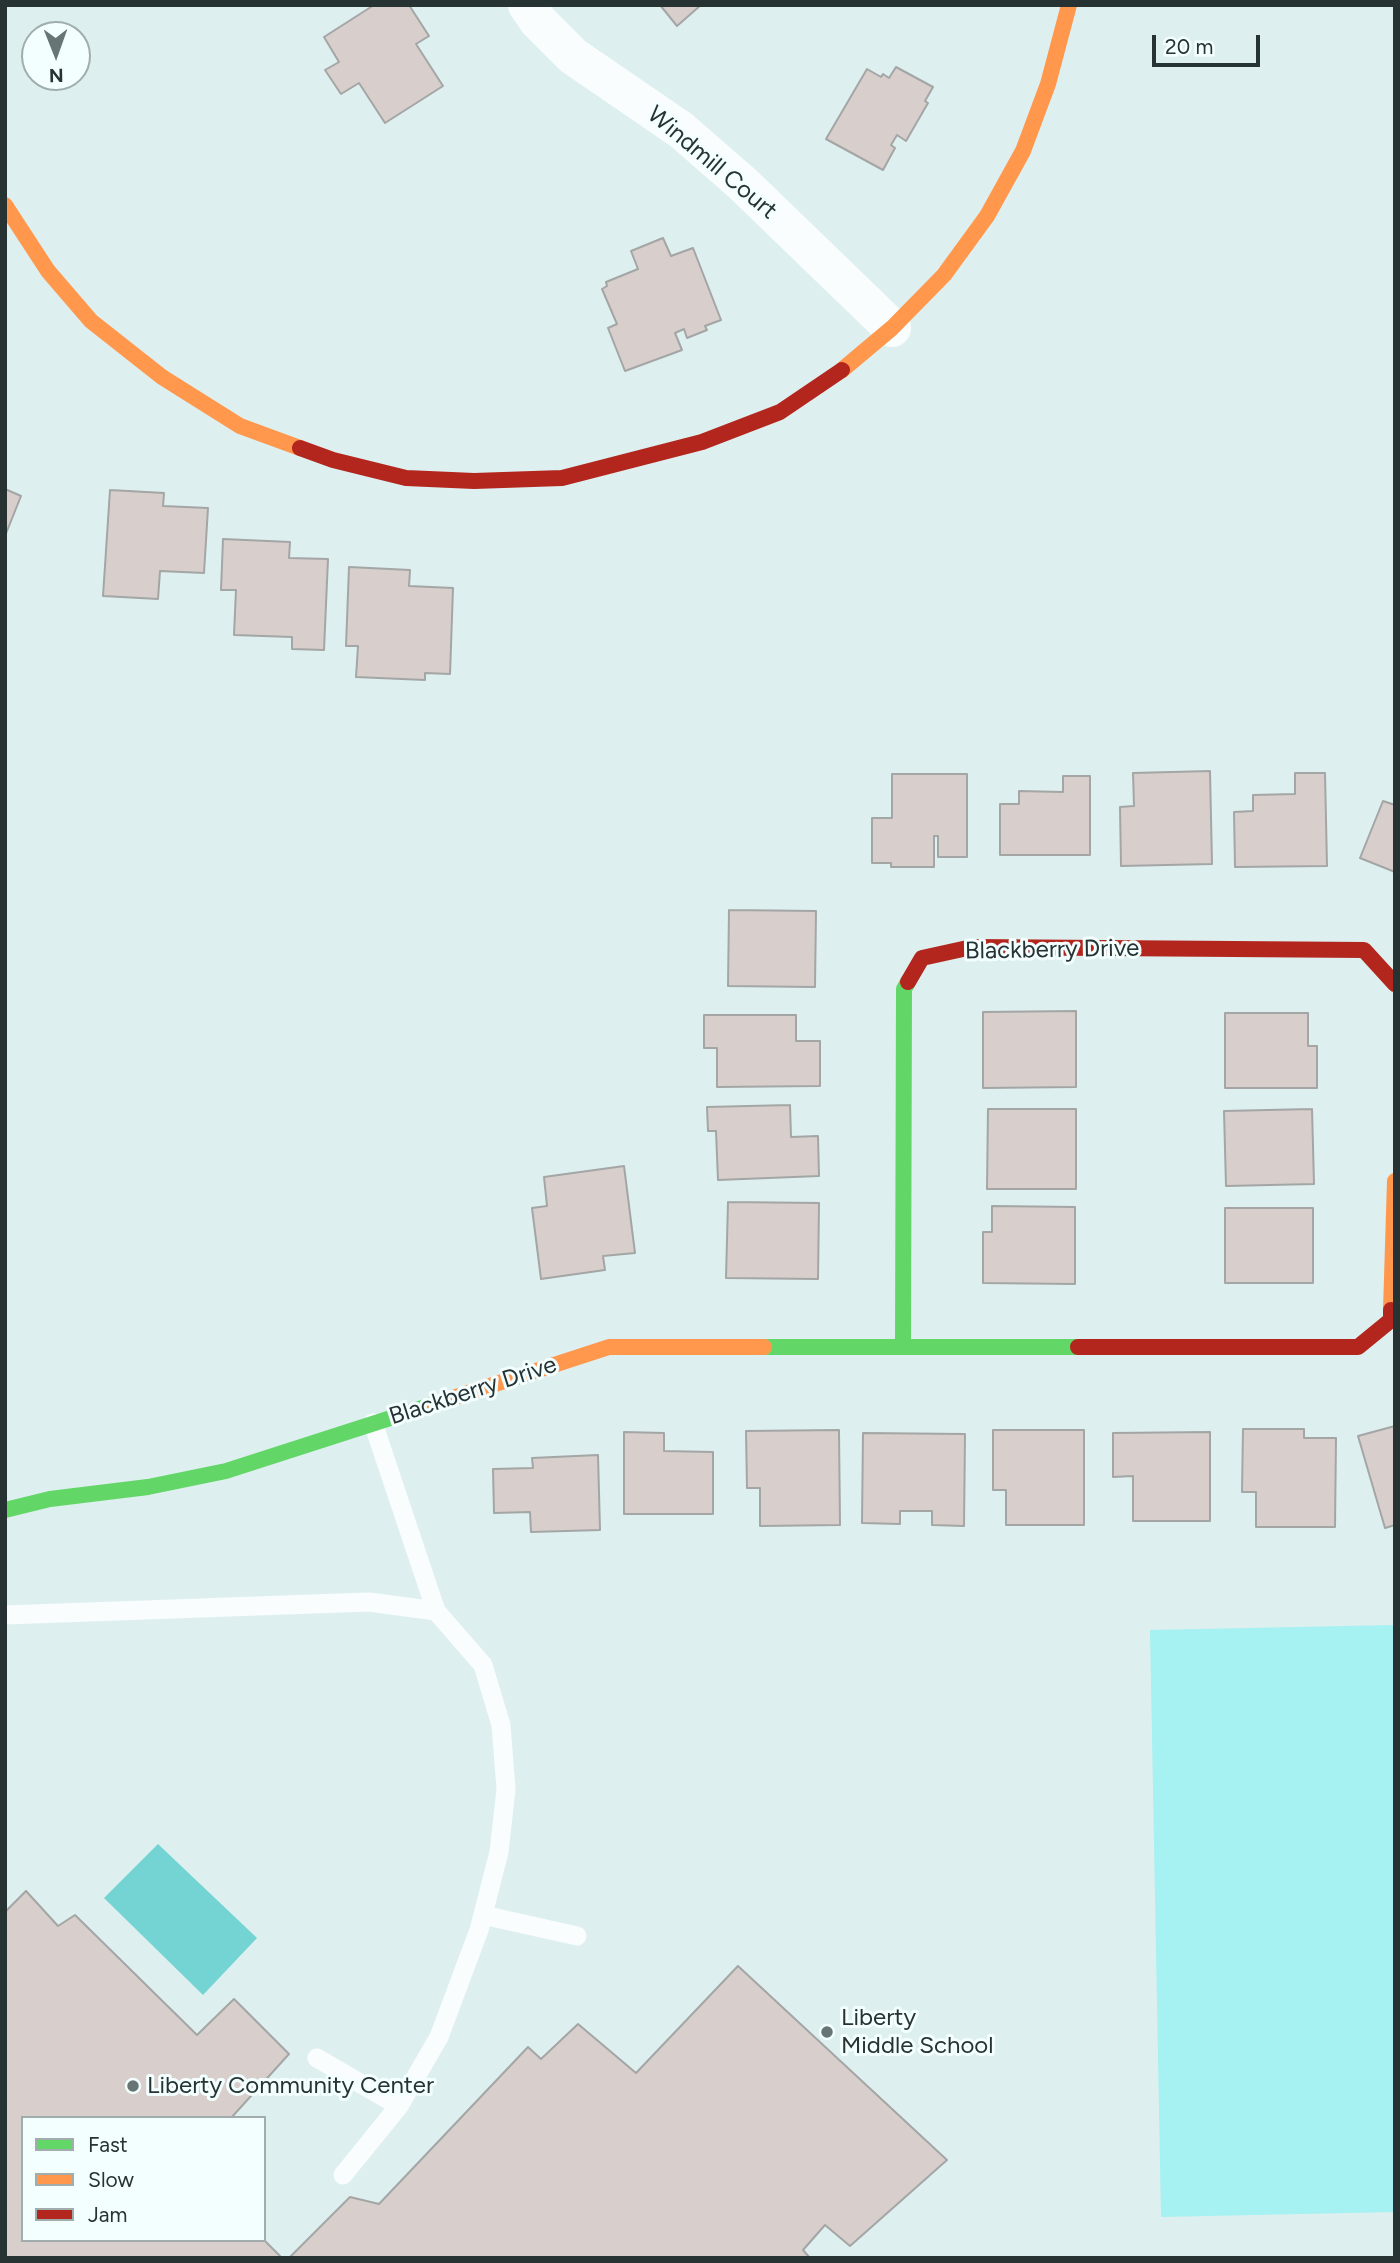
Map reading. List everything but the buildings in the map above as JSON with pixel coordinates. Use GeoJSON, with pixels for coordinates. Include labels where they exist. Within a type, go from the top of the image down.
{"type":"FeatureCollection","features":[{"type":"Feature","properties":{"kind":"street","name":"Windmill Court"},"geometry":{"type":"LineString","coordinates":[[527,5],[538,21],[573,56],[681,130],[743,184],[892,328]]}},
{"type":"Feature","properties":{"kind":"street"},"geometry":{"type":"LineString","coordinates":[[5,205],[48,271],[91,321],[162,377],[240,426],[333,460],[406,478],[474,481],[562,478],[702,442],[780,411],[837,374],[892,328],[944,275],[987,216],[1023,151],[1048,84],[1069,5]]}},
{"type":"Feature","properties":{"kind":"street","name":"Blackberry Drive"},"geometry":{"type":"LineString","coordinates":[[903,1347],[904,989],[922,958],[972,947],[1364,950],[1395,984]]}},
{"type":"Feature","properties":{"kind":"street","name":"Blackberry Drive"},"geometry":{"type":"LineString","coordinates":[[5,1510],[50,1499],[148,1488],[226,1471],[609,1347],[1358,1347],[1391,1320],[1395,1181]]}},
{"type":"Feature","properties":{"kind":"street","name":"Blackberry Drive"},"geometry":{"type":"LineString","coordinates":[[5,1494],[50,1499]]}},
{"type":"Feature","properties":{"kind":"lane"},"geometry":{"type":"LineString","coordinates":[[343,2175],[398,2106],[439,2037],[483,1914],[499,1852],[506,1789],[501,1725],[483,1665],[436,1611],[373,1423]]}},
{"type":"Feature","properties":{"kind":"lane"},"geometry":{"type":"LineString","coordinates":[[5,1615],[369,1602],[436,1611]]}},
{"type":"Feature","properties":{"kind":"lane"},"geometry":{"type":"LineString","coordinates":[[483,1914],[577,1936]]}},
{"type":"Feature","properties":{"kind":"lane"},"geometry":{"type":"LineString","coordinates":[[317,2058],[398,2106]]}},
{"type":"Feature","properties":{"kind":"shaded area"},"geometry":{"type":"Polygon","coordinates":[[[1395,1625],[1395,2212],[1161,2217],[1150,1630],[1395,1625]]]}},
{"type":"Feature","properties":{"kind":"shaded area"},"geometry":{"type":"Polygon","coordinates":[[[158,1844],[257,1938],[203,1995],[104,1898],[158,1844]]]}},
{"type":"Feature","properties":{"kind":"traffic: fast"},"geometry":{"type":"LineString","coordinates":[[903,1347],[904,989],[908,982]]}},
{"type":"Feature","properties":{"kind":"traffic: fast"},"geometry":{"type":"LineString","coordinates":[[764,1347],[1078,1347]]}},
{"type":"Feature","properties":{"kind":"traffic: fast"},"geometry":{"type":"LineString","coordinates":[[5,1510],[50,1499],[148,1487],[226,1471],[431,1405]]}},
{"type":"Feature","properties":{"kind":"traffic: slow"},"geometry":{"type":"LineString","coordinates":[[842,370],[892,328],[944,275],[987,216],[1023,151],[1048,84],[1069,5]]}},
{"type":"Feature","properties":{"kind":"traffic: slow"},"geometry":{"type":"LineString","coordinates":[[5,205],[48,271],[91,321],[162,377],[240,426],[300,448]]}},
{"type":"Feature","properties":{"kind":"traffic: slow"},"geometry":{"type":"LineString","coordinates":[[1391,1310],[1395,1181]]}},
{"type":"Feature","properties":{"kind":"traffic: slow"},"geometry":{"type":"LineString","coordinates":[[431,1405],[609,1347],[764,1347]]}},
{"type":"Feature","properties":{"kind":"traffic: jam"},"geometry":{"type":"LineString","coordinates":[[300,448],[333,460],[406,478],[474,481],[562,478],[702,442],[780,412],[842,370]]}},
{"type":"Feature","properties":{"kind":"traffic: jam"},"geometry":{"type":"LineString","coordinates":[[908,982],[922,958],[972,947],[1364,950],[1395,984]]}},
{"type":"Feature","properties":{"kind":"traffic: jam"},"geometry":{"type":"LineString","coordinates":[[1078,1347],[1358,1347],[1391,1320],[1391,1310]]}},
{"type":"Feature","properties":{"kind":"place","name":"Liberty Middle School"},"geometry":{"type":"Point","coordinates":[827,2032]}},
{"type":"Feature","properties":{"kind":"place","name":"Liberty Community Center"},"geometry":{"type":"Point","coordinates":[133,2086]}}]}
